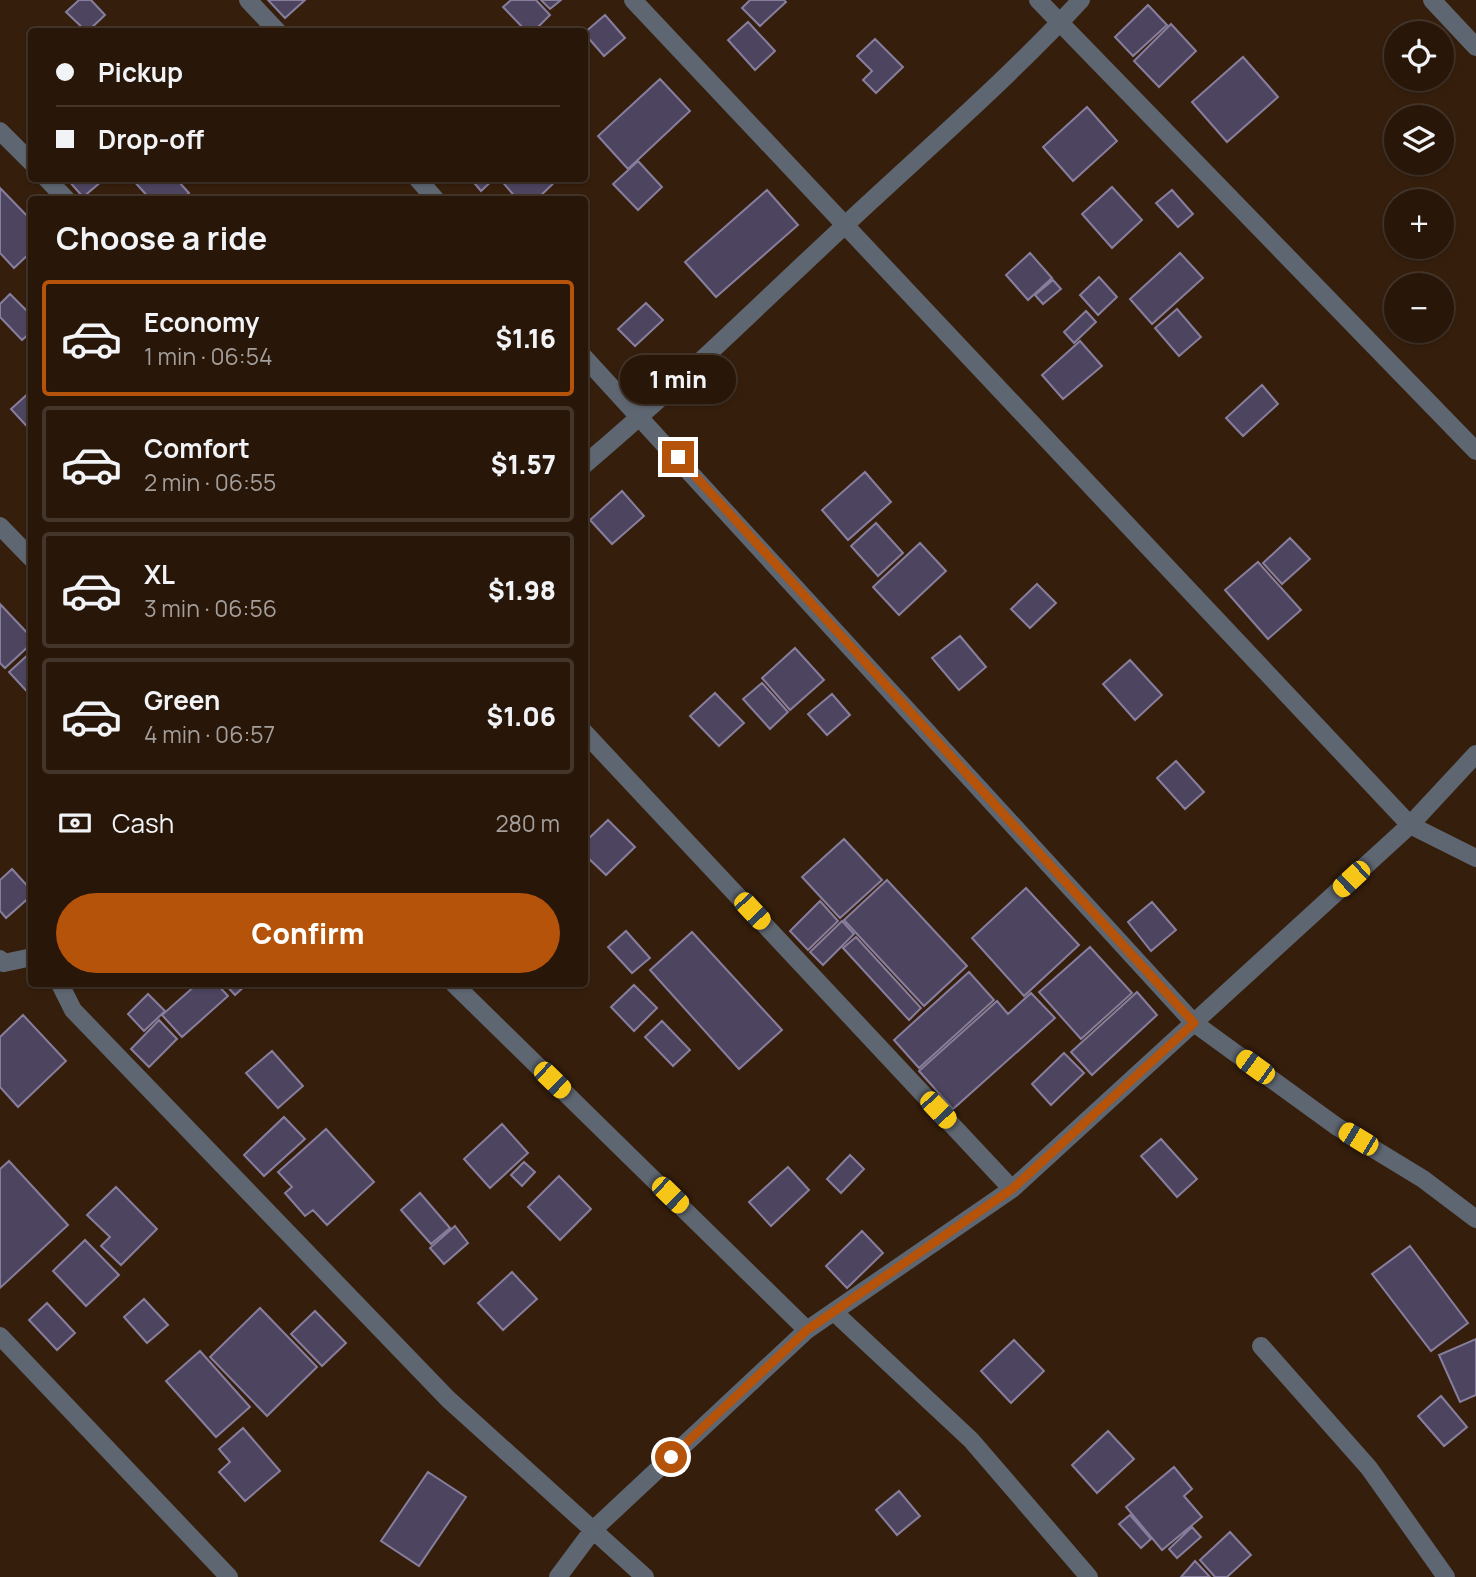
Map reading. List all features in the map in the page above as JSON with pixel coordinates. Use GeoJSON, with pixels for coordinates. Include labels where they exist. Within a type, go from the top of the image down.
{"type":"FeatureCollection","features":[{"type":"Feature","properties":{"kind":"street"},"geometry":{"type":"LineString","coordinates":[[248,0],[274,28]]}},
{"type":"Feature","properties":{"kind":"street"},"geometry":{"type":"LineString","coordinates":[[633,0],[1410,825],[1476,858]]}},
{"type":"Feature","properties":{"kind":"street"},"geometry":{"type":"LineString","coordinates":[[1038,0],[1476,451]]}},
{"type":"Feature","properties":{"kind":"street"},"geometry":{"type":"LineString","coordinates":[[588,462],[641,417],[844,226],[952,129],[1081,0]]}},
{"type":"Feature","properties":{"kind":"street"},"geometry":{"type":"LineString","coordinates":[[1432,0],[1476,47]]}},
{"type":"Feature","properties":{"kind":"street"},"geometry":{"type":"LineString","coordinates":[[0,131],[28,159]]}},
{"type":"Feature","properties":{"kind":"street"},"geometry":{"type":"LineString","coordinates":[[50,182],[63,196]]}},
{"type":"Feature","properties":{"kind":"street"},"geometry":{"type":"LineString","coordinates":[[420,182],[432,196]]}},
{"type":"Feature","properties":{"kind":"street"},"geometry":{"type":"LineString","coordinates":[[588,361],[1194,1023],[1336,1126],[1423,1179],[1476,1219]]}},
{"type":"Feature","properties":{"kind":"street"},"geometry":{"type":"LineString","coordinates":[[0,526],[28,555]]}},
{"type":"Feature","properties":{"kind":"street"},"geometry":{"type":"LineString","coordinates":[[588,736],[1012,1189]]}},
{"type":"Feature","properties":{"kind":"street"},"geometry":{"type":"LineString","coordinates":[[558,1577],[593,1530],[807,1330],[1012,1189],[1410,825],[1476,754]]}},
{"type":"Feature","properties":{"kind":"street"},"geometry":{"type":"LineString","coordinates":[[1,963],[28,958]]}},
{"type":"Feature","properties":{"kind":"street"},"geometry":{"type":"LineString","coordinates":[[62,987],[74,1010],[448,1399],[645,1577]]}},
{"type":"Feature","properties":{"kind":"street"},"geometry":{"type":"LineString","coordinates":[[457,987],[807,1330]]}},
{"type":"Feature","properties":{"kind":"street"},"geometry":{"type":"LineString","coordinates":[[834,1312],[971,1440],[1089,1577]]}},
{"type":"Feature","properties":{"kind":"street"},"geometry":{"type":"LineString","coordinates":[[0,1336],[229,1577]]}},
{"type":"Feature","properties":{"kind":"street"},"geometry":{"type":"LineString","coordinates":[[1261,1346],[1369,1468],[1446,1577]]}},
{"type":"Feature","properties":{"kind":"building"},"geometry":{"type":"Polygon","coordinates":[[[79,0],[91,0],[105,15],[91,28],[83,28],[66,12],[79,0]]]}},
{"type":"Feature","properties":{"kind":"building"},"geometry":{"type":"Polygon","coordinates":[[[268,0],[305,0],[285,18],[268,0]]]}},
{"type":"Feature","properties":{"kind":"building"},"geometry":{"type":"Polygon","coordinates":[[[511,0],[536,0],[550,15],[537,28],[523,28],[503,7],[511,0]]]}},
{"type":"Feature","properties":{"kind":"building"},"geometry":{"type":"Polygon","coordinates":[[[541,0],[561,0],[550,9],[541,0]]]}},
{"type":"Feature","properties":{"kind":"building"},"geometry":{"type":"Polygon","coordinates":[[[750,0],[786,2],[760,26],[742,8],[750,0]]]}},
{"type":"Feature","properties":{"kind":"building"},"geometry":{"type":"Polygon","coordinates":[[[1148,5],[1167,25],[1133,56],[1115,37],[1148,5]]]}},
{"type":"Feature","properties":{"kind":"building"},"geometry":{"type":"Polygon","coordinates":[[[605,15],[625,38],[604,56],[588,38],[588,30],[605,15]]]}},
{"type":"Feature","properties":{"kind":"building"},"geometry":{"type":"Polygon","coordinates":[[[748,22],[775,51],[755,70],[728,40],[748,22]]]}},
{"type":"Feature","properties":{"kind":"building"},"geometry":{"type":"Polygon","coordinates":[[[1171,24],[1196,51],[1159,87],[1134,61],[1171,24]]]}},
{"type":"Feature","properties":{"kind":"building"},"geometry":{"type":"Polygon","coordinates":[[[875,39],[903,67],[876,93],[863,80],[872,71],[857,56],[875,39]]]}},
{"type":"Feature","properties":{"kind":"building"},"geometry":{"type":"Polygon","coordinates":[[[1243,57],[1278,97],[1227,142],[1192,102],[1243,57]]]}},
{"type":"Feature","properties":{"kind":"building"},"geometry":{"type":"Polygon","coordinates":[[[660,79],[690,111],[628,169],[598,136],[660,79]]]}},
{"type":"Feature","properties":{"kind":"building"},"geometry":{"type":"Polygon","coordinates":[[[1087,107],[1117,141],[1073,181],[1043,147],[1087,107]]]}},
{"type":"Feature","properties":{"kind":"building"},"geometry":{"type":"Polygon","coordinates":[[[638,161],[662,187],[638,210],[613,184],[638,161]]]}},
{"type":"Feature","properties":{"kind":"building"},"geometry":{"type":"Polygon","coordinates":[[[70,182],[101,182],[84,196],[70,182]]]}},
{"type":"Feature","properties":{"kind":"building"},"geometry":{"type":"Polygon","coordinates":[[[135,182],[179,182],[189,193],[186,196],[147,196],[135,182]]]}},
{"type":"Feature","properties":{"kind":"building"},"geometry":{"type":"Polygon","coordinates":[[[473,182],[491,182],[481,191],[473,182]]]}},
{"type":"Feature","properties":{"kind":"building"},"geometry":{"type":"Polygon","coordinates":[[[502,182],[555,182],[540,196],[515,196],[502,182]]]}},
{"type":"Feature","properties":{"kind":"building"},"geometry":{"type":"Polygon","coordinates":[[[1112,187],[1142,220],[1112,248],[1082,214],[1112,187]]]}},
{"type":"Feature","properties":{"kind":"building"},"geometry":{"type":"Polygon","coordinates":[[[0,188],[28,217],[28,255],[14,268],[0,253],[0,188]]]}},
{"type":"Feature","properties":{"kind":"building"},"geometry":{"type":"Polygon","coordinates":[[[767,190],[798,225],[716,297],[685,262],[767,190]]]}},
{"type":"Feature","properties":{"kind":"building"},"geometry":{"type":"Polygon","coordinates":[[[1172,190],[1193,214],[1178,227],[1156,203],[1172,190]]]}},
{"type":"Feature","properties":{"kind":"building"},"geometry":{"type":"Polygon","coordinates":[[[1030,253],[1052,278],[1028,300],[1006,275],[1030,253]]]}},
{"type":"Feature","properties":{"kind":"building"},"geometry":{"type":"Polygon","coordinates":[[[1180,253],[1203,278],[1152,324],[1130,299],[1180,253]]]}},
{"type":"Feature","properties":{"kind":"building"},"geometry":{"type":"Polygon","coordinates":[[[1099,277],[1117,297],[1098,315],[1080,295],[1099,277]]]}},
{"type":"Feature","properties":{"kind":"building"},"geometry":{"type":"Polygon","coordinates":[[[1053,280],[1061,289],[1043,304],[1035,295],[1053,280]]]}},
{"type":"Feature","properties":{"kind":"building"},"geometry":{"type":"Polygon","coordinates":[[[10,294],[28,312],[28,335],[22,340],[0,317],[0,304],[10,294]]]}},
{"type":"Feature","properties":{"kind":"building"},"geometry":{"type":"Polygon","coordinates":[[[646,303],[663,320],[635,346],[618,329],[646,303]]]}},
{"type":"Feature","properties":{"kind":"building"},"geometry":{"type":"Polygon","coordinates":[[[1177,309],[1201,337],[1179,356],[1155,328],[1177,309]]]}},
{"type":"Feature","properties":{"kind":"building"},"geometry":{"type":"Polygon","coordinates":[[[1086,311],[1096,322],[1074,343],[1064,332],[1086,311]]]}},
{"type":"Feature","properties":{"kind":"building"},"geometry":{"type":"Polygon","coordinates":[[[1080,341],[1102,366],[1063,399],[1042,375],[1080,341]]]}},
{"type":"Feature","properties":{"kind":"building"},"geometry":{"type":"Polygon","coordinates":[[[1262,385],[1278,404],[1243,436],[1226,418],[1262,385]]]}},
{"type":"Feature","properties":{"kind":"building"},"geometry":{"type":"Polygon","coordinates":[[[28,394],[28,428],[11,409],[28,394]]]}},
{"type":"Feature","properties":{"kind":"building"},"geometry":{"type":"Polygon","coordinates":[[[865,472],[891,502],[848,540],[822,510],[865,472]]]}},
{"type":"Feature","properties":{"kind":"building"},"geometry":{"type":"Polygon","coordinates":[[[622,491],[644,516],[612,544],[590,520],[622,491]]]}},
{"type":"Feature","properties":{"kind":"building"},"geometry":{"type":"Polygon","coordinates":[[[876,523],[903,553],[878,576],[851,546],[876,523]]]}},
{"type":"Feature","properties":{"kind":"building"},"geometry":{"type":"Polygon","coordinates":[[[1290,538],[1310,559],[1282,584],[1263,563],[1290,538]]]}},
{"type":"Feature","properties":{"kind":"building"},"geometry":{"type":"Polygon","coordinates":[[[920,543],[946,571],[899,615],[873,587],[920,543]]]}},
{"type":"Feature","properties":{"kind":"building"},"geometry":{"type":"Polygon","coordinates":[[[1258,562],[1301,610],[1268,639],[1225,590],[1258,562]]]}},
{"type":"Feature","properties":{"kind":"building"},"geometry":{"type":"Polygon","coordinates":[[[1037,584],[1056,603],[1030,628],[1011,609],[1037,584]]]}},
{"type":"Feature","properties":{"kind":"building"},"geometry":{"type":"Polygon","coordinates":[[[0,604],[28,634],[28,647],[5,668],[0,663],[0,604]]]}},
{"type":"Feature","properties":{"kind":"building"},"geometry":{"type":"Polygon","coordinates":[[[960,636],[986,667],[959,690],[932,658],[960,636]]]}},
{"type":"Feature","properties":{"kind":"building"},"geometry":{"type":"Polygon","coordinates":[[[795,648],[824,680],[790,710],[762,678],[795,648]]]}},
{"type":"Feature","properties":{"kind":"building"},"geometry":{"type":"Polygon","coordinates":[[[28,655],[28,693],[9,672],[28,655]]]}},
{"type":"Feature","properties":{"kind":"building"},"geometry":{"type":"Polygon","coordinates":[[[1130,660],[1162,695],[1135,720],[1103,684],[1130,660]]]}},
{"type":"Feature","properties":{"kind":"building"},"geometry":{"type":"Polygon","coordinates":[[[762,683],[788,712],[770,729],[743,699],[762,683]]]}},
{"type":"Feature","properties":{"kind":"building"},"geometry":{"type":"Polygon","coordinates":[[[715,693],[744,723],[719,746],[690,716],[715,693]]]}},
{"type":"Feature","properties":{"kind":"building"},"geometry":{"type":"Polygon","coordinates":[[[832,694],[850,715],[827,735],[808,714],[832,694]]]}},
{"type":"Feature","properties":{"kind":"building"},"geometry":{"type":"Polygon","coordinates":[[[1176,761],[1204,792],[1185,809],[1157,778],[1176,761]]]}},
{"type":"Feature","properties":{"kind":"building"},"geometry":{"type":"Polygon","coordinates":[[[608,820],[635,847],[606,875],[588,858],[588,839],[608,820]]]}},
{"type":"Feature","properties":{"kind":"building"},"geometry":{"type":"Polygon","coordinates":[[[844,839],[882,880],[840,918],[802,877],[844,839]]]}},
{"type":"Feature","properties":{"kind":"building"},"geometry":{"type":"Polygon","coordinates":[[[12,869],[28,887],[28,899],[6,918],[0,911],[0,880],[12,869]]]}},
{"type":"Feature","properties":{"kind":"building"},"geometry":{"type":"Polygon","coordinates":[[[887,880],[967,966],[924,1006],[844,920],[887,880]]]}},
{"type":"Feature","properties":{"kind":"building"},"geometry":{"type":"Polygon","coordinates":[[[1026,888],[1079,945],[1024,996],[972,938],[1026,888]]]}},
{"type":"Feature","properties":{"kind":"building"},"geometry":{"type":"Polygon","coordinates":[[[820,901],[838,921],[808,950],[790,931],[820,901]]]}},
{"type":"Feature","properties":{"kind":"building"},"geometry":{"type":"Polygon","coordinates":[[[1152,902],[1176,930],[1151,951],[1128,922],[1152,902]]]}},
{"type":"Feature","properties":{"kind":"building"},"geometry":{"type":"Polygon","coordinates":[[[842,921],[854,934],[823,965],[810,952],[842,921]]]}},
{"type":"Feature","properties":{"kind":"building"},"geometry":{"type":"Polygon","coordinates":[[[626,931],[650,958],[632,973],[608,947],[626,931]]]}},
{"type":"Feature","properties":{"kind":"building"},"geometry":{"type":"Polygon","coordinates":[[[692,932],[782,1030],[739,1069],[650,970],[692,932]]]}},
{"type":"Feature","properties":{"kind":"building"},"geometry":{"type":"Polygon","coordinates":[[[856,937],[921,1008],[909,1020],[843,948],[856,937]]]}},
{"type":"Feature","properties":{"kind":"building"},"geometry":{"type":"Polygon","coordinates":[[[1090,947],[1132,993],[1081,1039],[1039,992],[1090,947]]]}},
{"type":"Feature","properties":{"kind":"building"},"geometry":{"type":"Polygon","coordinates":[[[969,972],[994,1000],[919,1068],[894,1040],[969,972]]]}},
{"type":"Feature","properties":{"kind":"building"},"geometry":{"type":"Polygon","coordinates":[[[634,985],[657,1008],[634,1031],[611,1007],[634,985]]]}},
{"type":"Feature","properties":{"kind":"building"},"geometry":{"type":"Polygon","coordinates":[[[194,987],[220,987],[228,996],[182,1037],[162,1015],[194,987]]]}},
{"type":"Feature","properties":{"kind":"building"},"geometry":{"type":"Polygon","coordinates":[[[228,987],[244,987],[235,995],[228,987]]]}},
{"type":"Feature","properties":{"kind":"building"},"geometry":{"type":"Polygon","coordinates":[[[1137,992],[1157,1015],[1092,1075],[1071,1052],[1137,992]]]}},
{"type":"Feature","properties":{"kind":"building"},"geometry":{"type":"Polygon","coordinates":[[[1031,993],[1055,1018],[953,1109],[919,1071],[997,1001],[1008,1014],[1031,993]]]}},
{"type":"Feature","properties":{"kind":"building"},"geometry":{"type":"Polygon","coordinates":[[[148,994],[165,1011],[144,1031],[128,1014],[148,994]]]}},
{"type":"Feature","properties":{"kind":"building"},"geometry":{"type":"Polygon","coordinates":[[[23,1015],[66,1061],[18,1107],[0,1087],[0,1037],[23,1015]]]}},
{"type":"Feature","properties":{"kind":"building"},"geometry":{"type":"Polygon","coordinates":[[[159,1020],[177,1039],[149,1067],[131,1049],[159,1020]]]}},
{"type":"Feature","properties":{"kind":"building"},"geometry":{"type":"Polygon","coordinates":[[[662,1021],[690,1050],[673,1066],[645,1037],[662,1021]]]}},
{"type":"Feature","properties":{"kind":"building"},"geometry":{"type":"Polygon","coordinates":[[[272,1051],[303,1086],[278,1108],[246,1073],[272,1051]]]}},
{"type":"Feature","properties":{"kind":"building"},"geometry":{"type":"Polygon","coordinates":[[[1064,1053],[1084,1073],[1051,1105],[1032,1084],[1064,1053]]]}},
{"type":"Feature","properties":{"kind":"building"},"geometry":{"type":"Polygon","coordinates":[[[284,1117],[305,1139],[264,1176],[244,1155],[284,1117]]]}},
{"type":"Feature","properties":{"kind":"building"},"geometry":{"type":"Polygon","coordinates":[[[502,1124],[528,1153],[490,1188],[464,1159],[502,1124]]]}},
{"type":"Feature","properties":{"kind":"building"},"geometry":{"type":"Polygon","coordinates":[[[326,1129],[374,1182],[327,1225],[313,1210],[305,1216],[285,1193],[292,1187],[278,1172],[326,1129]]]}},
{"type":"Feature","properties":{"kind":"building"},"geometry":{"type":"Polygon","coordinates":[[[1161,1139],[1197,1179],[1177,1197],[1141,1156],[1161,1139]]]}},
{"type":"Feature","properties":{"kind":"building"},"geometry":{"type":"Polygon","coordinates":[[[850,1155],[864,1169],[841,1193],[827,1179],[850,1155]]]}},
{"type":"Feature","properties":{"kind":"building"},"geometry":{"type":"Polygon","coordinates":[[[9,1161],[68,1225],[0,1288],[0,1169],[9,1161]]]}},
{"type":"Feature","properties":{"kind":"building"},"geometry":{"type":"Polygon","coordinates":[[[524,1162],[535,1172],[522,1186],[511,1175],[524,1162]]]}},
{"type":"Feature","properties":{"kind":"building"},"geometry":{"type":"Polygon","coordinates":[[[788,1167],[809,1190],[771,1226],[749,1202],[788,1167]]]}},
{"type":"Feature","properties":{"kind":"building"},"geometry":{"type":"Polygon","coordinates":[[[559,1176],[591,1209],[560,1240],[528,1207],[559,1176]]]}},
{"type":"Feature","properties":{"kind":"building"},"geometry":{"type":"Polygon","coordinates":[[[116,1187],[157,1229],[121,1265],[101,1246],[110,1237],[87,1215],[116,1187]]]}},
{"type":"Feature","properties":{"kind":"building"},"geometry":{"type":"Polygon","coordinates":[[[420,1193],[450,1228],[431,1244],[401,1210],[420,1193]]]}},
{"type":"Feature","properties":{"kind":"building"},"geometry":{"type":"Polygon","coordinates":[[[455,1226],[468,1243],[444,1264],[430,1248],[455,1226]]]}},
{"type":"Feature","properties":{"kind":"building"},"geometry":{"type":"Polygon","coordinates":[[[862,1231],[883,1253],[847,1288],[826,1266],[862,1231]]]}},
{"type":"Feature","properties":{"kind":"building"},"geometry":{"type":"Polygon","coordinates":[[[85,1240],[119,1275],[86,1306],[53,1271],[85,1240]]]}},
{"type":"Feature","properties":{"kind":"building"},"geometry":{"type":"Polygon","coordinates":[[[1410,1246],[1468,1323],[1431,1351],[1372,1274],[1410,1246]]]}},
{"type":"Feature","properties":{"kind":"building"},"geometry":{"type":"Polygon","coordinates":[[[512,1272],[537,1299],[503,1330],[478,1303],[512,1272]]]}},
{"type":"Feature","properties":{"kind":"building"},"geometry":{"type":"Polygon","coordinates":[[[144,1299],[168,1325],[147,1343],[124,1317],[144,1299]]]}},
{"type":"Feature","properties":{"kind":"building"},"geometry":{"type":"Polygon","coordinates":[[[47,1303],[75,1333],[57,1350],[29,1320],[47,1303]]]}},
{"type":"Feature","properties":{"kind":"building"},"geometry":{"type":"Polygon","coordinates":[[[260,1308],[317,1367],[267,1416],[210,1357],[260,1308]]]}},
{"type":"Feature","properties":{"kind":"building"},"geometry":{"type":"Polygon","coordinates":[[[315,1311],[346,1343],[322,1366],[291,1334],[315,1311]]]}},
{"type":"Feature","properties":{"kind":"building"},"geometry":{"type":"Polygon","coordinates":[[[1476,1339],[1476,1395],[1460,1402],[1439,1355],[1476,1339]]]}},
{"type":"Feature","properties":{"kind":"building"},"geometry":{"type":"Polygon","coordinates":[[[1014,1340],[1044,1371],[1011,1403],[981,1371],[1014,1340]]]}},
{"type":"Feature","properties":{"kind":"building"},"geometry":{"type":"Polygon","coordinates":[[[200,1351],[250,1407],[216,1437],[166,1381],[200,1351]]]}},
{"type":"Feature","properties":{"kind":"building"},"geometry":{"type":"Polygon","coordinates":[[[1441,1396],[1467,1427],[1444,1446],[1418,1416],[1441,1396]]]}},
{"type":"Feature","properties":{"kind":"building"},"geometry":{"type":"Polygon","coordinates":[[[243,1428],[280,1471],[245,1501],[219,1472],[230,1462],[219,1449],[243,1428]]]}},
{"type":"Feature","properties":{"kind":"building"},"geometry":{"type":"Polygon","coordinates":[[[1108,1431],[1134,1459],[1097,1493],[1072,1465],[1108,1431]]]}},
{"type":"Feature","properties":{"kind":"building"},"geometry":{"type":"Polygon","coordinates":[[[1174,1467],[1192,1489],[1184,1496],[1202,1517],[1162,1550],[1126,1507],[1174,1467]]]}},
{"type":"Feature","properties":{"kind":"building"},"geometry":{"type":"Polygon","coordinates":[[[428,1472],[466,1497],[419,1566],[381,1541],[428,1472]]]}},
{"type":"Feature","properties":{"kind":"building"},"geometry":{"type":"Polygon","coordinates":[[[899,1491],[920,1516],[897,1535],[876,1510],[899,1491]]]}},
{"type":"Feature","properties":{"kind":"building"},"geometry":{"type":"Polygon","coordinates":[[[1130,1515],[1151,1539],[1141,1548],[1119,1524],[1130,1515]]]}},
{"type":"Feature","properties":{"kind":"building"},"geometry":{"type":"Polygon","coordinates":[[[1192,1527],[1201,1537],[1177,1558],[1169,1549],[1192,1527]]]}},
{"type":"Feature","properties":{"kind":"building"},"geometry":{"type":"Polygon","coordinates":[[[1230,1532],[1251,1555],[1227,1577],[1215,1577],[1200,1560],[1230,1532]]]}},
{"type":"Feature","properties":{"kind":"building"},"geometry":{"type":"Polygon","coordinates":[[[1195,1561],[1210,1577],[1181,1577],[1195,1561]]]}},
{"type":"Feature","properties":{"kind":"route"},"geometry":{"type":"LineString","coordinates":[[671,1457],[807,1330],[1012,1189],[1194,1023],[678,457]]}}]}
